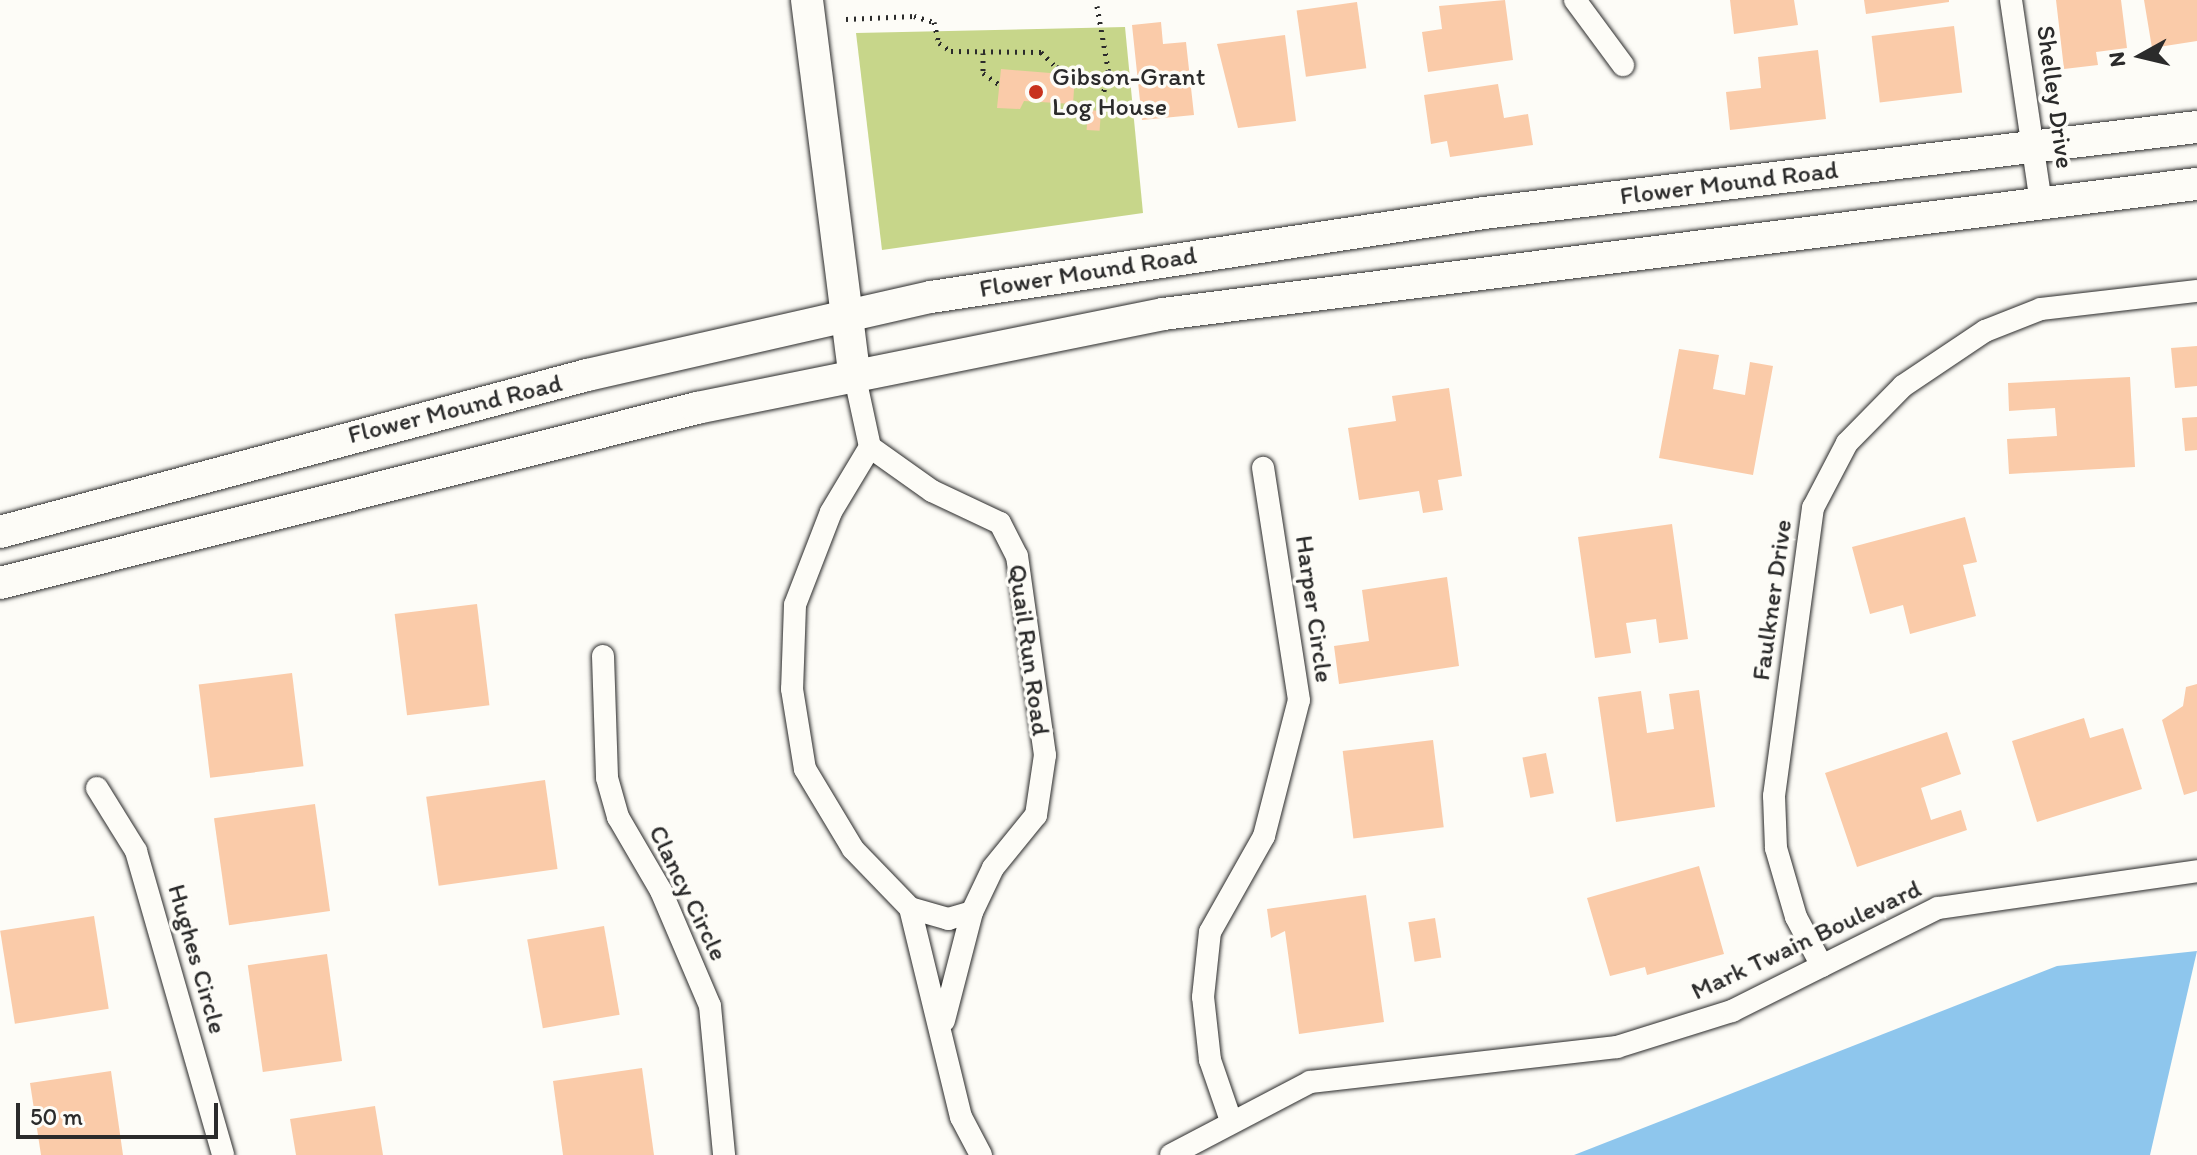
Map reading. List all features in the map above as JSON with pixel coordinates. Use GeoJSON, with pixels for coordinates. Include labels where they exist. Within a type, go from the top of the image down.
{"type":"FeatureCollection","features":[{"type":"Feature","properties":{"kind":"main road"},"geometry":{"type":"LineString","coordinates":[[807,0],[854,373]]}},
{"type":"Feature","properties":{"kind":"main road","name":"Flower Mound Road"},"geometry":{"type":"LineString","coordinates":[[0,532],[224,468],[845,316],[1352,231],[2197,127]]}},
{"type":"Feature","properties":{"kind":"main road","name":"Flower Mound Road"},"geometry":{"type":"LineString","coordinates":[[0,583],[854,373],[1320,290],[2197,184]]}},
{"type":"Feature","properties":{"kind":"street"},"geometry":{"type":"LineString","coordinates":[[1575,0],[1623,65]]}},
{"type":"Feature","properties":{"kind":"street","name":"Shelley Drive"},"geometry":{"type":"LineString","coordinates":[[2011,0],[2041,203]]}},
{"type":"Feature","properties":{"kind":"street","name":"Faulkner Drive"},"geometry":{"type":"LineString","coordinates":[[1822,966],[1796,917],[1776,848],[1774,796],[1813,508],[1847,443],[1903,386],[1985,331],[2041,309],[2197,291]]}},
{"type":"Feature","properties":{"kind":"street"},"geometry":{"type":"LineString","coordinates":[[854,373],[870,447]]}},
{"type":"Feature","properties":{"kind":"street","name":"Quail Run Road"},"geometry":{"type":"LineString","coordinates":[[944,1023],[972,912],[993,868],[1036,815],[1045,755],[1017,556],[1000,523],[932,491],[870,447],[831,512],[795,605],[792,689],[805,769],[853,849],[910,908],[944,1023],[946,1063],[981,1155]]}},
{"type":"Feature","properties":{"kind":"street","name":"Harper Circle"},"geometry":{"type":"LineString","coordinates":[[1231,1121],[1210,1060],[1203,997],[1210,932],[1264,836],[1299,700],[1263,468]]}},
{"type":"Feature","properties":{"kind":"street","name":"Clancy Circle"},"geometry":{"type":"LineString","coordinates":[[603,656],[607,778],[618,817],[661,891],[710,1006],[724,1155]]}},
{"type":"Feature","properties":{"kind":"street","name":"Hughes Circle"},"geometry":{"type":"LineString","coordinates":[[97,788],[136,851],[223,1155]]}},
{"type":"Feature","properties":{"kind":"street","name":"Mark Twain Boulevard"},"geometry":{"type":"LineString","coordinates":[[1171,1155],[1310,1082],[1617,1047],[1732,1011],[1938,908],[2197,871]]}},
{"type":"Feature","properties":{"kind":"street"},"geometry":{"type":"LineString","coordinates":[[910,908],[948,919],[972,912]]}},
{"type":"Feature","properties":{"kind":"path"},"geometry":{"type":"LineString","coordinates":[[1097,6],[1109,74],[1102,84],[1098,109]]}},
{"type":"Feature","properties":{"kind":"path"},"geometry":{"type":"LineString","coordinates":[[846,19],[914,16],[934,22],[939,43],[951,51],[1041,52],[1056,67],[1089,76],[1102,84]]}},
{"type":"Feature","properties":{"kind":"path"},"geometry":{"type":"LineString","coordinates":[[983,53],[983,73],[999,84]]}},
{"type":"Feature","properties":{"kind":"path"},"geometry":{"type":"LineString","coordinates":[[1075,75],[1089,76]]}},
{"type":"Feature","properties":{"kind":"green space"},"geometry":{"type":"Polygon","coordinates":[[[1125,27],[1143,213],[882,250],[856,33],[1125,27]]]}},
{"type":"Feature","properties":{"kind":"water"},"geometry":{"type":"Polygon","coordinates":[[[2197,951],[2150,1155],[1574,1155],[2057,966],[2197,951]]]}},
{"type":"Feature","properties":{"kind":"building"},"geometry":{"type":"Polygon","coordinates":[[[1505,0],[1513,60],[1428,72],[1422,32],[1442,29],[1439,6],[1505,0]]]}},
{"type":"Feature","properties":{"kind":"building"},"geometry":{"type":"Polygon","coordinates":[[[1730,0],[1794,0],[1798,25],[1734,34],[1730,0]]]}},
{"type":"Feature","properties":{"kind":"building"},"geometry":{"type":"Polygon","coordinates":[[[1864,0],[1949,0],[1949,2],[1866,14],[1864,0]]]}},
{"type":"Feature","properties":{"kind":"building"},"geometry":{"type":"Polygon","coordinates":[[[2056,0],[2121,0],[2127,48],[2096,52],[2098,65],[2064,69],[2056,0]]]}},
{"type":"Feature","properties":{"kind":"building"},"geometry":{"type":"Polygon","coordinates":[[[2144,0],[2197,0],[2197,41],[2152,48],[2144,0]]]}},
{"type":"Feature","properties":{"kind":"building"},"geometry":{"type":"Polygon","coordinates":[[[1357,2],[1366,68],[1306,77],[1297,10],[1357,2]]]}},
{"type":"Feature","properties":{"kind":"building"},"geometry":{"type":"Polygon","coordinates":[[[1161,22],[1163,44],[1186,42],[1194,115],[1142,120],[1132,25],[1161,22]]]}},
{"type":"Feature","properties":{"kind":"building"},"geometry":{"type":"Polygon","coordinates":[[[1954,26],[1962,93],[1880,103],[1872,36],[1954,26]]]}},
{"type":"Feature","properties":{"kind":"building"},"geometry":{"type":"Polygon","coordinates":[[[1285,35],[1296,121],[1238,128],[1217,44],[1285,35]]]}},
{"type":"Feature","properties":{"kind":"building"},"geometry":{"type":"Polygon","coordinates":[[[1818,50],[1826,119],[1730,130],[1726,92],[1761,88],[1758,57],[1818,50]]]}},
{"type":"Feature","properties":{"kind":"building","name":"Gibson-Grant Log House"},"geometry":{"type":"Polygon","coordinates":[[[1001,69],[1075,75],[1073,104],[1024,101],[1020,109],[997,108],[1001,69]]]}},
{"type":"Feature","properties":{"kind":"building"},"geometry":{"type":"Polygon","coordinates":[[[1498,84],[1504,118],[1528,114],[1533,145],[1450,157],[1447,141],[1431,144],[1424,95],[1498,84]]]}},
{"type":"Feature","properties":{"kind":"building"},"geometry":{"type":"Polygon","coordinates":[[[1088,110],[1101,111],[1100,131],[1087,130],[1088,110]]]}},
{"type":"Feature","properties":{"kind":"building"},"geometry":{"type":"Polygon","coordinates":[[[2197,346],[2197,386],[2175,388],[2171,348],[2197,346]]]}},
{"type":"Feature","properties":{"kind":"building"},"geometry":{"type":"Polygon","coordinates":[[[1679,349],[1719,355],[1713,389],[1745,395],[1750,362],[1773,366],[1753,475],[1659,458],[1679,349]]]}},
{"type":"Feature","properties":{"kind":"building"},"geometry":{"type":"Polygon","coordinates":[[[2130,377],[2135,467],[2009,474],[2007,439],[2057,436],[2055,408],[2009,411],[2008,383],[2130,377]]]}},
{"type":"Feature","properties":{"kind":"building"},"geometry":{"type":"Polygon","coordinates":[[[1449,388],[1462,476],[1438,480],[1443,510],[1423,513],[1419,491],[1359,500],[1348,428],[1396,421],[1392,396],[1449,388]]]}},
{"type":"Feature","properties":{"kind":"building"},"geometry":{"type":"Polygon","coordinates":[[[2197,417],[2197,450],[2185,451],[2182,418],[2197,417]]]}},
{"type":"Feature","properties":{"kind":"building"},"geometry":{"type":"Polygon","coordinates":[[[1965,517],[1977,562],[1963,565],[1976,616],[1910,634],[1903,605],[1870,614],[1852,547],[1965,517]]]}},
{"type":"Feature","properties":{"kind":"building"},"geometry":{"type":"Polygon","coordinates":[[[1672,524],[1688,639],[1659,643],[1656,619],[1626,623],[1631,653],[1595,658],[1578,537],[1672,524]]]}},
{"type":"Feature","properties":{"kind":"building"},"geometry":{"type":"Polygon","coordinates":[[[1447,577],[1459,666],[1339,684],[1334,646],[1369,641],[1362,590],[1447,577]]]}},
{"type":"Feature","properties":{"kind":"building"},"geometry":{"type":"Polygon","coordinates":[[[477,604],[489,705],[407,715],[395,614],[477,604]]]}},
{"type":"Feature","properties":{"kind":"building"},"geometry":{"type":"Polygon","coordinates":[[[292,673],[303,766],[210,778],[199,684],[292,673]]]}},
{"type":"Feature","properties":{"kind":"building"},"geometry":{"type":"Polygon","coordinates":[[[2197,684],[2197,791],[2184,795],[2162,720],[2183,706],[2186,687],[2197,684]]]}},
{"type":"Feature","properties":{"kind":"building"},"geometry":{"type":"Polygon","coordinates":[[[1699,690],[1715,807],[1616,822],[1598,697],[1641,691],[1647,733],[1674,729],[1669,694],[1699,690]]]}},
{"type":"Feature","properties":{"kind":"building"},"geometry":{"type":"Polygon","coordinates":[[[2084,718],[2090,738],[2123,728],[2142,789],[2037,822],[2012,741],[2084,718]]]}},
{"type":"Feature","properties":{"kind":"building"},"geometry":{"type":"Polygon","coordinates":[[[1947,732],[1961,774],[1921,788],[1931,820],[1961,810],[1967,830],[1857,867],[1825,773],[1947,732]]]}},
{"type":"Feature","properties":{"kind":"building"},"geometry":{"type":"Polygon","coordinates":[[[1433,740],[1444,827],[1353,838],[1343,751],[1433,740]]]}},
{"type":"Feature","properties":{"kind":"building"},"geometry":{"type":"Polygon","coordinates":[[[1546,753],[1554,793],[1530,798],[1522,758],[1546,753]]]}},
{"type":"Feature","properties":{"kind":"building"},"geometry":{"type":"Polygon","coordinates":[[[545,780],[558,869],[439,886],[426,797],[545,780]]]}},
{"type":"Feature","properties":{"kind":"building"},"geometry":{"type":"Polygon","coordinates":[[[315,804],[330,911],[229,925],[214,818],[315,804]]]}},
{"type":"Feature","properties":{"kind":"building"},"geometry":{"type":"Polygon","coordinates":[[[1699,866],[1724,954],[1647,975],[1645,967],[1610,976],[1587,898],[1699,866]]]}},
{"type":"Feature","properties":{"kind":"building"},"geometry":{"type":"Polygon","coordinates":[[[1366,895],[1384,1022],[1299,1034],[1285,931],[1271,938],[1267,909],[1366,895]]]}},
{"type":"Feature","properties":{"kind":"building"},"geometry":{"type":"Polygon","coordinates":[[[94,916],[109,1009],[15,1024],[0,931],[94,916]]]}},
{"type":"Feature","properties":{"kind":"building"},"geometry":{"type":"Polygon","coordinates":[[[1435,918],[1441,958],[1415,962],[1408,922],[1435,918]]]}},
{"type":"Feature","properties":{"kind":"building"},"geometry":{"type":"Polygon","coordinates":[[[604,926],[620,1015],[543,1028],[527,940],[604,926]]]}},
{"type":"Feature","properties":{"kind":"building"},"geometry":{"type":"Polygon","coordinates":[[[327,954],[342,1061],[263,1072],[248,965],[327,954]]]}},
{"type":"Feature","properties":{"kind":"building"},"geometry":{"type":"Polygon","coordinates":[[[642,1068],[654,1155],[563,1155],[553,1081],[642,1068]]]}},
{"type":"Feature","properties":{"kind":"building"},"geometry":{"type":"Polygon","coordinates":[[[111,1071],[123,1155],[41,1155],[30,1083],[111,1071]]]}},
{"type":"Feature","properties":{"kind":"building"},"geometry":{"type":"Polygon","coordinates":[[[375,1106],[383,1155],[296,1155],[290,1119],[375,1106]]]}},
{"type":"Feature","properties":{"kind":"place","name":"Gibson-Grant Log House"},"geometry":{"type":"Point","coordinates":[1036,92]}}]}
